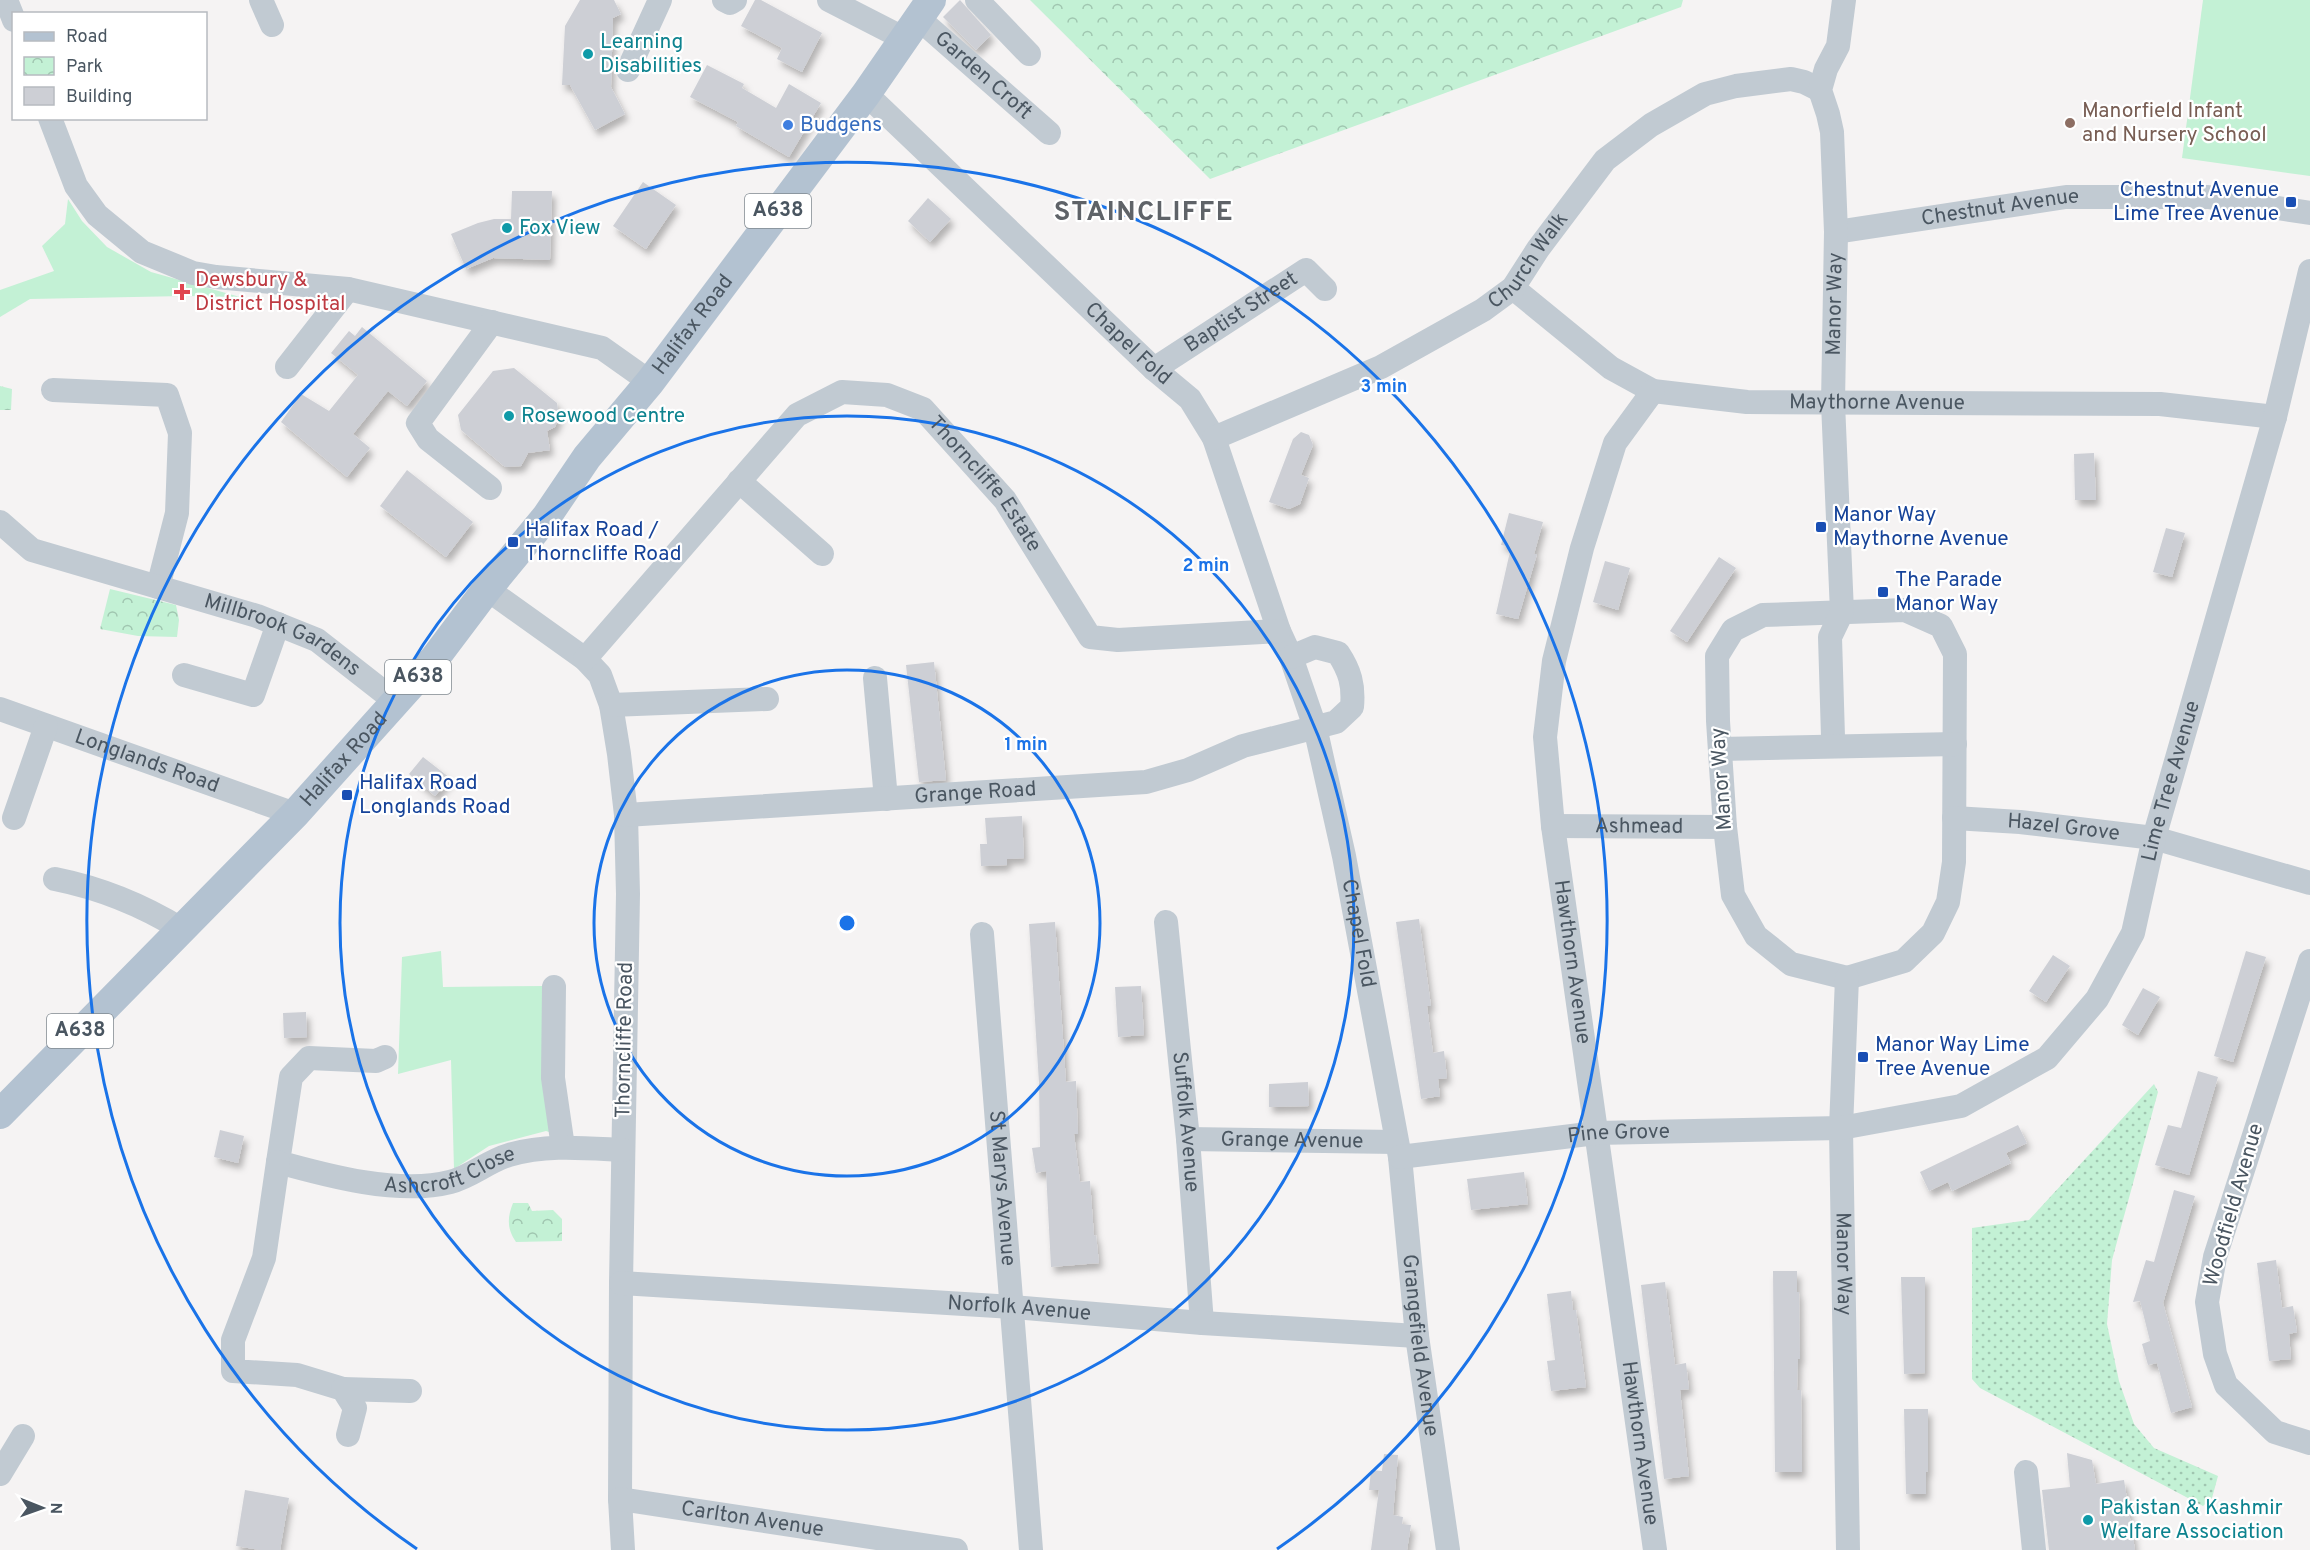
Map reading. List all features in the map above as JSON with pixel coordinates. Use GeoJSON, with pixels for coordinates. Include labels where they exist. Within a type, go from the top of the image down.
{"type":"FeatureCollection","features":[{"type":"Feature","properties":{"kind":"main road","name":"Halifax Road"},"geometry":{"type":"LineString","coordinates":[[0,1114],[295,814],[435,658],[487,589],[547,516],[587,457],[650,382],[866,94],[917,19]]}},
{"type":"Feature","properties":{"kind":"street"},"geometry":{"type":"LineString","coordinates":[[6,0],[12,15]]}},
{"type":"Feature","properties":{"kind":"street"},"geometry":{"type":"LineString","coordinates":[[261,0],[272,25]]}},
{"type":"Feature","properties":{"kind":"street"},"geometry":{"type":"LineString","coordinates":[[628,70],[660,0]]}},
{"type":"Feature","properties":{"kind":"street"},"geometry":{"type":"LineString","coordinates":[[724,0],[730,3],[735,0]]}},
{"type":"Feature","properties":{"kind":"street","name":"Garden Croft"},"geometry":{"type":"LineString","coordinates":[[829,0],[917,19],[1049,133]]}},
{"type":"Feature","properties":{"kind":"street"},"geometry":{"type":"LineString","coordinates":[[977,0],[1029,54]]}},
{"type":"Feature","properties":{"kind":"street"},"geometry":{"type":"LineString","coordinates":[[1820,90],[1826,69],[1838,46],[1844,0]]}},
{"type":"Feature","properties":{"kind":"street","name":"Church Walk"},"geometry":{"type":"LineString","coordinates":[[1214,438],[1381,367],[1483,310],[1513,288],[1538,249],[1605,160],[1651,125],[1705,94],[1736,86],[1791,80],[1804,82],[1820,90]]}},
{"type":"Feature","properties":{"kind":"street","name":"Manor Way"},"geometry":{"type":"LineString","coordinates":[[1820,90],[1832,132],[1836,232],[1833,404],[1842,612]]}},
{"type":"Feature","properties":{"kind":"street","name":"Chapel Fold"},"geometry":{"type":"LineString","coordinates":[[866,94],[1154,369],[1191,399],[1214,438],[1279,631],[1291,657],[1315,727],[1344,856],[1398,1149]]}},
{"type":"Feature","properties":{"kind":"street"},"geometry":{"type":"LineString","coordinates":[[51,120],[76,186],[97,215],[142,252],[193,273],[348,289],[602,348],[650,382]]}},
{"type":"Feature","properties":{"kind":"street","name":"Chestnut Avenue"},"geometry":{"type":"LineString","coordinates":[[1836,232],[2066,197],[2208,197],[2310,213]]}},
{"type":"Feature","properties":{"kind":"street","name":"Baptist Street"},"geometry":{"type":"LineString","coordinates":[[1154,369],[1306,270],[1325,289]]}},
{"type":"Feature","properties":{"kind":"street","name":"Lime Tree Avenue"},"geometry":{"type":"LineString","coordinates":[[1841,1128],[1961,1107],[2047,1058],[2097,999],[2133,933],[2154,838],[2275,417],[2310,271]]}},
{"type":"Feature","properties":{"kind":"street","name":"Maythorne Avenue"},"geometry":{"type":"LineString","coordinates":[[1513,288],[1611,368],[1653,391],[1747,402],[2160,404],[2275,417]]}},
{"type":"Feature","properties":{"kind":"street"},"geometry":{"type":"LineString","coordinates":[[287,367],[348,289]]}},
{"type":"Feature","properties":{"kind":"street"},"geometry":{"type":"LineString","coordinates":[[490,488],[428,440],[418,423],[492,322]]}},
{"type":"Feature","properties":{"kind":"street"},"geometry":{"type":"LineString","coordinates":[[53,390],[167,395],[180,433],[177,513],[158,587]]}},
{"type":"Feature","properties":{"kind":"street","name":"Hawthorn Avenue"},"geometry":{"type":"LineString","coordinates":[[1653,391],[1615,443],[1582,548],[1554,661],[1545,737],[1553,826],[1655,1550]]}},
{"type":"Feature","properties":{"kind":"street","name":"Thorncliffe Estate"},"geometry":{"type":"LineString","coordinates":[[585,658],[797,415],[842,392],[886,395],[923,408],[1005,500],[1090,638],[1118,640],[1279,631]]}},
{"type":"Feature","properties":{"kind":"street"},"geometry":{"type":"LineString","coordinates":[[739,482],[822,554]]}},
{"type":"Feature","properties":{"kind":"street","name":"Millbrook Gardens"},"geometry":{"type":"LineString","coordinates":[[0,522],[32,550],[257,616],[317,640],[395,701]]}},
{"type":"Feature","properties":{"kind":"street","name":"Thorncliffe Road"},"geometry":{"type":"LineString","coordinates":[[487,589],[585,658],[600,675],[611,705],[619,753],[626,814],[628,904],[621,1283],[620,1499],[623,1550]]}},
{"type":"Feature","properties":{"kind":"street","name":"Manor Way"},"geometry":{"type":"LineString","coordinates":[[1905,610],[1941,626],[1955,654],[1955,744],[1954,862],[1948,902],[1933,933],[1904,961],[1847,978],[1791,963],[1756,936],[1733,895],[1725,827],[1720,749],[1718,656],[1733,630],[1763,615],[1905,610]]}},
{"type":"Feature","properties":{"kind":"street"},"geometry":{"type":"LineString","coordinates":[[1833,737],[1830,637],[1842,612]]}},
{"type":"Feature","properties":{"kind":"street"},"geometry":{"type":"LineString","coordinates":[[184,675],[253,695],[278,624]]}},
{"type":"Feature","properties":{"kind":"street"},"geometry":{"type":"LineString","coordinates":[[1291,657],[1315,647],[1338,653],[1347,666],[1354,688],[1352,707],[1336,722],[1315,727]]}},
{"type":"Feature","properties":{"kind":"street"},"geometry":{"type":"LineString","coordinates":[[875,678],[885,799]]}},
{"type":"Feature","properties":{"kind":"street"},"geometry":{"type":"LineString","coordinates":[[611,705],[767,699]]}},
{"type":"Feature","properties":{"kind":"street","name":"Longlands Road"},"geometry":{"type":"LineString","coordinates":[[0,709],[295,814]]}},
{"type":"Feature","properties":{"kind":"street"},"geometry":{"type":"LineString","coordinates":[[14,818],[46,726]]}},
{"type":"Feature","properties":{"kind":"street","name":"Grange Road"},"geometry":{"type":"LineString","coordinates":[[626,814],[1146,782],[1188,770],[1243,746],[1315,727]]}},
{"type":"Feature","properties":{"kind":"street"},"geometry":{"type":"LineString","coordinates":[[1720,749],[1955,744]]}},
{"type":"Feature","properties":{"kind":"street","name":"Hazel Grove"},"geometry":{"type":"LineString","coordinates":[[1954,818],[2020,822],[2154,838],[2310,883]]}},
{"type":"Feature","properties":{"kind":"street","name":"Ashmead"},"geometry":{"type":"LineString","coordinates":[[1553,826],[1725,827]]}},
{"type":"Feature","properties":{"kind":"street"},"geometry":{"type":"LineString","coordinates":[[55,879],[83,885],[152,911],[181,929]]}},
{"type":"Feature","properties":{"kind":"street","name":"Suffolk Avenue"},"geometry":{"type":"LineString","coordinates":[[1166,922],[1188,1139],[1202,1323]]}},
{"type":"Feature","properties":{"kind":"street","name":"St Marys Avenue"},"geometry":{"type":"LineString","coordinates":[[982,933],[1031,1550]]}},
{"type":"Feature","properties":{"kind":"street","name":"Woodfield Avenue"},"geometry":{"type":"LineString","coordinates":[[2310,961],[2215,1257],[2207,1302],[2215,1354],[2226,1385],[2274,1432],[2310,1443]]}},
{"type":"Feature","properties":{"kind":"street","name":"Manor Way"},"geometry":{"type":"LineString","coordinates":[[1847,978],[1841,1128],[1848,1550]]}},
{"type":"Feature","properties":{"kind":"street"},"geometry":{"type":"LineString","coordinates":[[554,987],[553,1078],[563,1147]]}},
{"type":"Feature","properties":{"kind":"street"},"geometry":{"type":"LineString","coordinates":[[385,1057],[376,1061],[309,1058],[291,1077],[264,1258],[233,1340],[233,1371],[297,1375],[343,1389],[410,1391]]}},
{"type":"Feature","properties":{"kind":"street","name":"Pine Grove"},"geometry":{"type":"LineString","coordinates":[[1398,1149],[1596,1133],[1841,1128]]}},
{"type":"Feature","properties":{"kind":"street","name":"Grange Avenue"},"geometry":{"type":"LineString","coordinates":[[1188,1139],[1398,1149]]}},
{"type":"Feature","properties":{"kind":"street","name":"Ashcroft Close"},"geometry":{"type":"LineString","coordinates":[[278,1162],[333,1177],[412,1186],[451,1182],[508,1156],[563,1147],[623,1150]]}},
{"type":"Feature","properties":{"kind":"street","name":"Grangefield Avenue"},"geometry":{"type":"LineString","coordinates":[[1398,1149],[1417,1336],[1448,1550]]}},
{"type":"Feature","properties":{"kind":"street","name":"Norfolk Avenue"},"geometry":{"type":"LineString","coordinates":[[621,1283],[1013,1307],[1202,1323],[1417,1336]]}},
{"type":"Feature","properties":{"kind":"street"},"geometry":{"type":"LineString","coordinates":[[343,1389],[355,1408],[348,1435]]}},
{"type":"Feature","properties":{"kind":"street"},"geometry":{"type":"LineString","coordinates":[[0,1474],[23,1436]]}},
{"type":"Feature","properties":{"kind":"street"},"geometry":{"type":"LineString","coordinates":[[2026,1472],[2034,1550]]}},
{"type":"Feature","properties":{"kind":"street","name":"Carlton Avenue"},"geometry":{"type":"LineString","coordinates":[[620,1499],[956,1550]]}},
{"type":"Feature","properties":{"kind":"green space"},"geometry":{"type":"Polygon","coordinates":[[[1030,0],[1683,0],[1681,7],[1210,179],[1030,0]]]}},
{"type":"Feature","properties":{"kind":"green space"},"geometry":{"type":"Polygon","coordinates":[[[2203,0],[2310,0],[2310,176],[2182,158],[2203,0]]]}},
{"type":"Feature","properties":{"kind":"green space"},"geometry":{"type":"Polygon","coordinates":[[[68,199],[82,221],[107,247],[151,272],[240,297],[30,299],[0,317],[0,290],[54,271],[42,246],[65,224],[68,199]]]}},
{"type":"Feature","properties":{"kind":"green space"},"geometry":{"type":"Polygon","coordinates":[[[0,386],[12,389],[11,410],[0,410],[0,386]]]}},
{"type":"Feature","properties":{"kind":"green space"},"geometry":{"type":"Polygon","coordinates":[[[110,589],[176,605],[179,620],[177,637],[138,636],[100,629],[110,589]]]}},
{"type":"Feature","properties":{"kind":"green space"},"geometry":{"type":"Polygon","coordinates":[[[441,951],[443,987],[545,986],[552,1133],[546,1131],[489,1146],[454,1169],[451,1060],[398,1074],[402,957],[441,951]]]}},
{"type":"Feature","properties":{"kind":"green space"},"geometry":{"type":"Polygon","coordinates":[[[2154,1084],[2158,1092],[2112,1260],[2107,1324],[2119,1381],[2134,1424],[2154,1448],[2218,1476],[2212,1498],[2203,1506],[1980,1388],[1972,1379],[1972,1228],[2029,1220],[2154,1084]]]}},
{"type":"Feature","properties":{"kind":"green space"},"geometry":{"type":"Polygon","coordinates":[[[513,1203],[528,1203],[532,1211],[553,1210],[562,1219],[562,1241],[516,1242],[509,1223],[513,1203]]]}},
{"type":"Feature","properties":{"kind":"building","name":"Learning Disabilities"},"geometry":{"type":"Polygon","coordinates":[[[580,0],[614,0],[621,14],[613,18],[611,87],[625,114],[595,130],[570,85],[562,85],[565,26],[580,0]]]}},
{"type":"Feature","properties":{"kind":"building"},"geometry":{"type":"Polygon","coordinates":[[[755,0],[761,0],[822,33],[802,72],[777,59],[782,48],[741,26],[755,0]]]}},
{"type":"Feature","properties":{"kind":"building"},"geometry":{"type":"Polygon","coordinates":[[[960,0],[991,35],[976,50],[943,17],[960,0]]]}},
{"type":"Feature","properties":{"kind":"building"},"geometry":{"type":"Polygon","coordinates":[[[707,65],[744,84],[742,88],[776,108],[789,84],[821,103],[789,157],[736,126],[738,122],[690,97],[707,65]]]}},
{"type":"Feature","properties":{"kind":"building"},"geometry":{"type":"Polygon","coordinates":[[[643,182],[676,205],[646,249],[613,226],[643,182]]]}},
{"type":"Feature","properties":{"kind":"building","name":"Fox View"},"geometry":{"type":"Polygon","coordinates":[[[512,191],[552,191],[550,260],[493,258],[466,269],[451,234],[494,219],[511,219],[512,191]]]}},
{"type":"Feature","properties":{"kind":"building"},"geometry":{"type":"Polygon","coordinates":[[[928,198],[951,219],[930,242],[908,221],[928,198]]]}},
{"type":"Feature","properties":{"kind":"building"},"geometry":{"type":"Polygon","coordinates":[[[362,327],[427,381],[407,406],[388,391],[353,434],[370,448],[347,477],[281,422],[301,394],[329,411],[358,375],[331,353],[349,331],[355,336],[362,327]]]}},
{"type":"Feature","properties":{"kind":"building","name":"Rosewood Centre"},"geometry":{"type":"Polygon","coordinates":[[[514,368],[557,403],[559,417],[555,427],[547,431],[550,450],[528,453],[521,466],[505,467],[461,430],[458,415],[493,371],[514,368]]]}},
{"type":"Feature","properties":{"kind":"building"},"geometry":{"type":"Polygon","coordinates":[[[1301,432],[1309,435],[1313,445],[1301,475],[1309,478],[1300,504],[1289,509],[1269,502],[1293,439],[1301,432]]]}},
{"type":"Feature","properties":{"kind":"building"},"geometry":{"type":"Polygon","coordinates":[[[2094,453],[2096,500],[2075,500],[2074,454],[2094,453]]]}},
{"type":"Feature","properties":{"kind":"building"},"geometry":{"type":"Polygon","coordinates":[[[407,470],[473,522],[446,557],[380,506],[407,470]]]}},
{"type":"Feature","properties":{"kind":"building"},"geometry":{"type":"Polygon","coordinates":[[[1509,513],[1543,522],[1534,554],[1537,554],[1518,619],[1496,614],[1511,547],[1501,545],[1509,513]]]}},
{"type":"Feature","properties":{"kind":"building"},"geometry":{"type":"Polygon","coordinates":[[[2166,528],[2185,533],[2172,577],[2153,572],[2166,528]]]}},
{"type":"Feature","properties":{"kind":"building"},"geometry":{"type":"Polygon","coordinates":[[[1719,557],[1736,568],[1687,642],[1670,631],[1719,557]]]}},
{"type":"Feature","properties":{"kind":"building"},"geometry":{"type":"Polygon","coordinates":[[[1605,561],[1630,568],[1618,610],[1593,602],[1605,561]]]}},
{"type":"Feature","properties":{"kind":"building"},"geometry":{"type":"Polygon","coordinates":[[[934,662],[946,780],[919,782],[906,665],[934,662]]]}},
{"type":"Feature","properties":{"kind":"building"},"geometry":{"type":"Polygon","coordinates":[[[423,757],[450,778],[435,796],[409,774],[423,757]]]}},
{"type":"Feature","properties":{"kind":"building"},"geometry":{"type":"Polygon","coordinates":[[[1022,816],[1024,858],[1007,859],[1007,865],[981,866],[980,844],[987,844],[985,818],[1022,816]]]}},
{"type":"Feature","properties":{"kind":"building"},"geometry":{"type":"Polygon","coordinates":[[[1419,919],[1431,1006],[1427,1006],[1433,1053],[1444,1051],[1447,1078],[1438,1079],[1440,1096],[1421,1099],[1396,922],[1419,919]]]}},
{"type":"Feature","properties":{"kind":"building"},"geometry":{"type":"Polygon","coordinates":[[[1055,922],[1066,1082],[1076,1081],[1078,1134],[1074,1134],[1080,1182],[1090,1181],[1094,1236],[1096,1235],[1099,1263],[1051,1267],[1046,1171],[1036,1173],[1032,1148],[1040,1147],[1039,1083],[1029,924],[1055,922]]]}},
{"type":"Feature","properties":{"kind":"building"},"geometry":{"type":"Polygon","coordinates":[[[2246,951],[2266,957],[2233,1062],[2214,1056],[2246,951]]]}},
{"type":"Feature","properties":{"kind":"building"},"geometry":{"type":"Polygon","coordinates":[[[2053,955],[2070,966],[2046,1002],[2029,991],[2053,955]]]}},
{"type":"Feature","properties":{"kind":"building"},"geometry":{"type":"Polygon","coordinates":[[[1141,986],[1144,1035],[1118,1037],[1115,987],[1141,986]]]}},
{"type":"Feature","properties":{"kind":"building"},"geometry":{"type":"Polygon","coordinates":[[[2143,988],[2160,997],[2138,1035],[2122,1025],[2143,988]]]}},
{"type":"Feature","properties":{"kind":"building"},"geometry":{"type":"Polygon","coordinates":[[[306,1012],[307,1037],[284,1038],[283,1013],[306,1012]]]}},
{"type":"Feature","properties":{"kind":"building"},"geometry":{"type":"Polygon","coordinates":[[[2198,1071],[2218,1077],[2189,1175],[2155,1165],[2168,1125],[2181,1128],[2198,1071]]]}},
{"type":"Feature","properties":{"kind":"building"},"geometry":{"type":"Polygon","coordinates":[[[1308,1082],[1309,1106],[1269,1107],[1269,1084],[1308,1082]]]}},
{"type":"Feature","properties":{"kind":"building"},"geometry":{"type":"Polygon","coordinates":[[[2018,1125],[2027,1143],[2006,1153],[2011,1163],[1952,1191],[1948,1182],[1929,1191],[1920,1172],[2018,1125]]]}},
{"type":"Feature","properties":{"kind":"building"},"geometry":{"type":"Polygon","coordinates":[[[220,1130],[244,1136],[238,1163],[214,1157],[220,1130]]]}},
{"type":"Feature","properties":{"kind":"building"},"geometry":{"type":"Polygon","coordinates":[[[1524,1172],[1528,1204],[1471,1210],[1467,1179],[1524,1172]]]}},
{"type":"Feature","properties":{"kind":"building"},"geometry":{"type":"Polygon","coordinates":[[[2174,1190],[2195,1196],[2163,1303],[2192,1407],[2171,1413],[2157,1363],[2148,1365],[2142,1344],[2150,1341],[2140,1301],[2133,1302],[2146,1260],[2154,1262],[2174,1190]]]}},
{"type":"Feature","properties":{"kind":"building"},"geometry":{"type":"Polygon","coordinates":[[[2276,1260],[2282,1308],[2293,1306],[2297,1332],[2289,1334],[2291,1359],[2269,1361],[2257,1263],[2276,1260]]]}},
{"type":"Feature","properties":{"kind":"building"},"geometry":{"type":"Polygon","coordinates":[[[1773,1271],[1797,1271],[1800,1359],[1798,1359],[1797,1390],[1801,1390],[1802,1472],[1775,1472],[1773,1271]]]}},
{"type":"Feature","properties":{"kind":"building"},"geometry":{"type":"Polygon","coordinates":[[[1901,1277],[1925,1277],[1925,1373],[1904,1374],[1901,1277]]]}},
{"type":"Feature","properties":{"kind":"building"},"geometry":{"type":"Polygon","coordinates":[[[1665,1282],[1675,1365],[1686,1363],[1689,1389],[1680,1390],[1689,1476],[1664,1479],[1641,1285],[1665,1282]]]}},
{"type":"Feature","properties":{"kind":"building"},"geometry":{"type":"Polygon","coordinates":[[[1571,1291],[1573,1310],[1576,1310],[1586,1387],[1551,1391],[1547,1361],[1555,1360],[1547,1294],[1571,1291]]]}},
{"type":"Feature","properties":{"kind":"building"},"geometry":{"type":"Polygon","coordinates":[[[1904,1409],[1928,1409],[1926,1494],[1906,1494],[1904,1409]]]}},
{"type":"Feature","properties":{"kind":"building","name":"Pakistan & Kashmir Welfare Association"},"geometry":{"type":"Polygon","coordinates":[[[2067,1453],[2092,1460],[2096,1484],[2124,1480],[2135,1550],[2049,1550],[2042,1490],[2070,1487],[2067,1453]]]}},
{"type":"Feature","properties":{"kind":"building"},"geometry":{"type":"Polygon","coordinates":[[[1384,1454],[1398,1455],[1393,1515],[1403,1517],[1402,1524],[1411,1525],[1407,1550],[1371,1550],[1379,1490],[1369,1490],[1371,1470],[1382,1471],[1384,1454]]]}},
{"type":"Feature","properties":{"kind":"building"},"geometry":{"type":"Polygon","coordinates":[[[245,1490],[289,1498],[280,1550],[260,1550],[236,1546],[245,1490]]]}},
{"type":"Feature","properties":{"kind":"place","name":"Learning Disabilities"},"geometry":{"type":"Point","coordinates":[588,54]}},
{"type":"Feature","properties":{"kind":"place","name":"Manorfield Infant and Nursery School"},"geometry":{"type":"Point","coordinates":[2070,123]}},
{"type":"Feature","properties":{"kind":"place","name":"Budgens"},"geometry":{"type":"Point","coordinates":[788,125]}},
{"type":"Feature","properties":{"kind":"place","name":"Chestnut Avenue Lime Tree Avenue"},"geometry":{"type":"Point","coordinates":[2291,202]}},
{"type":"Feature","properties":{"kind":"place","name":"Fox View"},"geometry":{"type":"Point","coordinates":[507,228]}},
{"type":"Feature","properties":{"kind":"place","name":"Dewsbury & District Hospital"},"geometry":{"type":"Point","coordinates":[182,292]}},
{"type":"Feature","properties":{"kind":"place","name":"Rosewood Centre"},"geometry":{"type":"Point","coordinates":[509,416]}},
{"type":"Feature","properties":{"kind":"place","name":"Manor Way Maythorne Avenue"},"geometry":{"type":"Point","coordinates":[1821,527]}},
{"type":"Feature","properties":{"kind":"place","name":"Halifax Road / Thorncliffe Road"},"geometry":{"type":"Point","coordinates":[513,542]}},
{"type":"Feature","properties":{"kind":"place","name":"The Parade Manor Way"},"geometry":{"type":"Point","coordinates":[1883,592]}},
{"type":"Feature","properties":{"kind":"place","name":"Halifax Road Longlands Road"},"geometry":{"type":"Point","coordinates":[347,795]}},
{"type":"Feature","properties":{"kind":"place","name":"Manor Way Lime Tree Avenue"},"geometry":{"type":"Point","coordinates":[1863,1057]}},
{"type":"Feature","properties":{"kind":"place","name":"Pakistan & Kashmir Welfare Association"},"geometry":{"type":"Point","coordinates":[2088,1520]}},
{"type":"Feature","properties":{"kind":"district","name":"STAINCLIFFE"},"geometry":{"type":"Point","coordinates":[1144,213]}}]}
